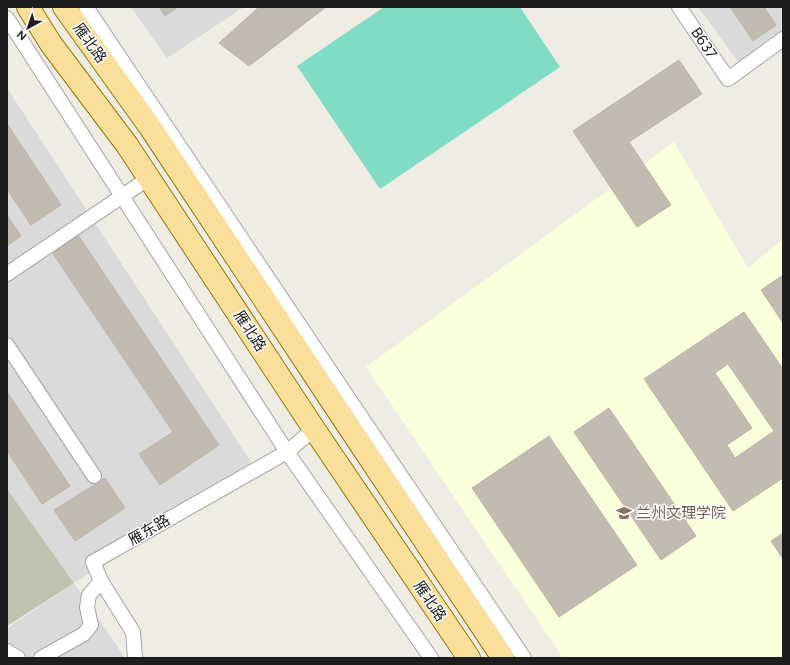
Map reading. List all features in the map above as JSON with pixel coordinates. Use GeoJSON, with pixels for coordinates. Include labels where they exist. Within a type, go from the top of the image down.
{"type":"FeatureCollection","features":[{"type":"Feature","properties":{"kind":"main road","name":"雁北路"},"geometry":{"type":"LineString","coordinates":[[28,7],[51,44],[127,145],[314,429],[469,658]]}},
{"type":"Feature","properties":{"kind":"main road","name":"雁北路"},"geometry":{"type":"LineString","coordinates":[[64,7],[150,127],[503,658]]}},
{"type":"Feature","properties":{"kind":"street"},"geometry":{"type":"LineString","coordinates":[[86,7],[350,402],[524,658]]}},
{"type":"Feature","properties":{"kind":"street","name":"B637"},"geometry":{"type":"LineString","coordinates":[[679,7],[728,79],[783,39]]}},
{"type":"Feature","properties":{"kind":"street"},"geometry":{"type":"LineString","coordinates":[[7,18],[287,452],[431,658]]}},
{"type":"Feature","properties":{"kind":"street"},"geometry":{"type":"LineString","coordinates":[[7,274],[149,178]]}},
{"type":"Feature","properties":{"kind":"street"},"geometry":{"type":"LineString","coordinates":[[7,345],[94,476]]}},
{"type":"Feature","properties":{"kind":"street","name":"雁东路"},"geometry":{"type":"LineString","coordinates":[[101,582],[93,562],[287,452],[314,429]]}},
{"type":"Feature","properties":{"kind":"street"},"geometry":{"type":"LineString","coordinates":[[41,658],[84,634],[91,625],[87,607],[89,595],[101,582],[133,632],[135,658]]}},
{"type":"Feature","properties":{"kind":"street"},"geometry":{"type":"LineString","coordinates":[[7,651],[18,658]]}},
{"type":"Feature","properties":{"kind":"shaded area"},"geometry":{"type":"Polygon","coordinates":[[[131,7],[244,7],[167,58],[131,7]]]}},
{"type":"Feature","properties":{"kind":"shaded area"},"geometry":{"type":"Polygon","coordinates":[[[698,7],[783,7],[783,39],[743,68],[698,7]]]}},
{"type":"Feature","properties":{"kind":"shaded area"},"geometry":{"type":"Polygon","coordinates":[[[7,88],[253,465],[74,583],[7,489],[7,88]]]}},
{"type":"Feature","properties":{"kind":"shaded area","name":"兰州文理学院"},"geometry":{"type":"Polygon","coordinates":[[[674,142],[748,268],[783,239],[783,658],[563,658],[366,367],[674,142]]]}},
{"type":"Feature","properties":{"kind":"shaded area"},"geometry":{"type":"Polygon","coordinates":[[[7,489],[74,583],[7,626],[7,489]]]}},
{"type":"Feature","properties":{"kind":"shaded area"},"geometry":{"type":"Polygon","coordinates":[[[74,583],[125,658],[7,658],[7,628],[74,583]]]}},
{"type":"Feature","properties":{"kind":"green space"},"geometry":{"type":"Polygon","coordinates":[[[384,7],[520,7],[560,67],[380,189],[297,66],[384,7]]]}},
{"type":"Feature","properties":{"kind":"building"},"geometry":{"type":"Polygon","coordinates":[[[159,7],[178,7],[165,16],[159,7]]]}},
{"type":"Feature","properties":{"kind":"building"},"geometry":{"type":"Polygon","coordinates":[[[259,7],[326,7],[249,66],[219,43],[259,7]]]}},
{"type":"Feature","properties":{"kind":"building"},"geometry":{"type":"Polygon","coordinates":[[[730,7],[764,7],[776,25],[753,41],[730,7]]]}},
{"type":"Feature","properties":{"kind":"building"},"geometry":{"type":"Polygon","coordinates":[[[679,60],[702,94],[629,142],[671,205],[637,227],[573,131],[679,60]]]}},
{"type":"Feature","properties":{"kind":"building"},"geometry":{"type":"Polygon","coordinates":[[[7,124],[61,205],[31,225],[7,189],[7,124]]]}},
{"type":"Feature","properties":{"kind":"building"},"geometry":{"type":"Polygon","coordinates":[[[7,215],[21,236],[7,246],[7,215]]]}},
{"type":"Feature","properties":{"kind":"building"},"geometry":{"type":"Polygon","coordinates":[[[76,232],[219,445],[160,485],[139,454],[173,432],[50,249],[76,232]]]}},
{"type":"Feature","properties":{"kind":"building"},"geometry":{"type":"Polygon","coordinates":[[[783,275],[783,323],[761,290],[783,275]]]}},
{"type":"Feature","properties":{"kind":"building"},"geometry":{"type":"Polygon","coordinates":[[[744,312],[783,369],[783,478],[733,511],[644,379],[744,312]],[[728,364],[715,373],[752,428],[727,445],[735,458],[774,431],[728,364]]]}},
{"type":"Feature","properties":{"kind":"building"},"geometry":{"type":"Polygon","coordinates":[[[7,392],[70,486],[42,504],[7,451],[7,392]]]}},
{"type":"Feature","properties":{"kind":"building"},"geometry":{"type":"Polygon","coordinates":[[[609,408],[696,536],[661,560],[574,432],[609,408]]]}},
{"type":"Feature","properties":{"kind":"building"},"geometry":{"type":"Polygon","coordinates":[[[549,436],[637,565],[559,617],[472,488],[549,436]]]}},
{"type":"Feature","properties":{"kind":"building"},"geometry":{"type":"Polygon","coordinates":[[[105,478],[125,508],[75,541],[54,510],[105,478]]]}},
{"type":"Feature","properties":{"kind":"building"},"geometry":{"type":"Polygon","coordinates":[[[783,533],[783,559],[771,541],[783,533]]]}},
{"type":"Feature","properties":{"kind":"place","name":"兰州文理学院"},"geometry":{"type":"Point","coordinates":[624,513]}}]}
